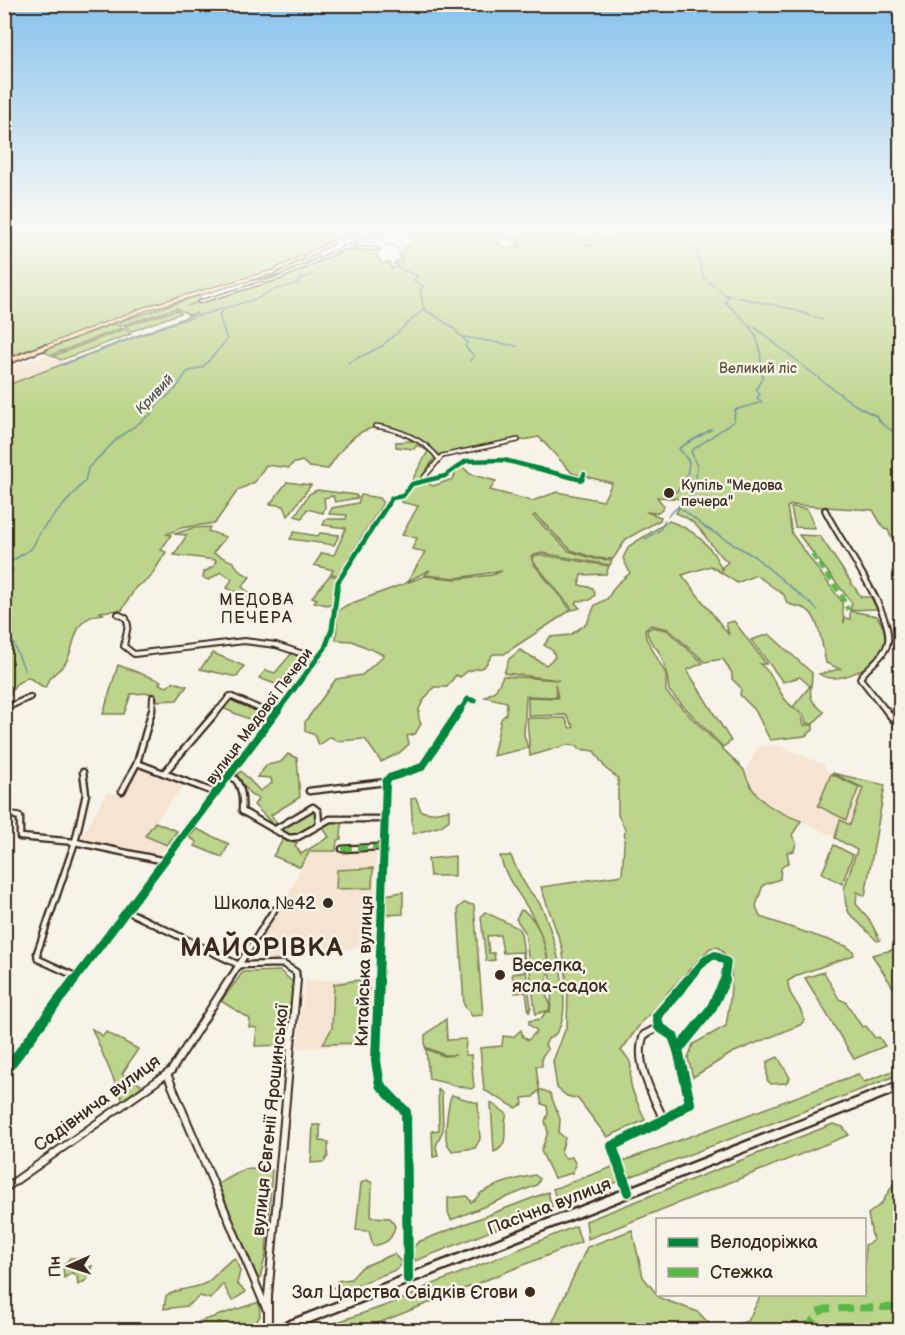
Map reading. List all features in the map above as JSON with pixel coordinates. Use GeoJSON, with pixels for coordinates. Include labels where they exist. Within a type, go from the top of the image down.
{"type":"FeatureCollection","features":[{"type":"Feature","properties":{"kind":"main road"},"geometry":{"type":"LineString","coordinates":[[4,363],[147,308],[209,290]]}},
{"type":"Feature","properties":{"kind":"main road","name":"Пасічна вулиця"},"geometry":{"type":"LineString","coordinates":[[278,1330],[900,1086]]}},
{"type":"Feature","properties":{"kind":"street"},"geometry":{"type":"LineString","coordinates":[[200,302],[238,290]]}},
{"type":"Feature","properties":{"kind":"street"},"geometry":{"type":"LineString","coordinates":[[375,426],[395,429],[432,450],[438,458],[518,440]]}},
{"type":"Feature","properties":{"kind":"street","name":"вулиця Медової Печери"},"geometry":{"type":"LineString","coordinates":[[421,482],[438,458]]}},
{"type":"Feature","properties":{"kind":"street","name":"вулиця Медової Печери"},"geometry":{"type":"LineString","coordinates":[[4,1073],[318,659],[329,642],[338,582],[391,499],[403,496],[410,485],[445,476],[460,463],[470,460],[504,460],[582,480],[584,474]]}},
{"type":"Feature","properties":{"kind":"street"},"geometry":{"type":"LineString","coordinates":[[825,510],[873,596],[888,631],[887,646],[860,678],[900,728]]}},
{"type":"Feature","properties":{"kind":"street"},"geometry":{"type":"LineString","coordinates":[[118,614],[126,618],[128,625],[124,646],[134,654],[244,641],[276,645],[318,659]]}},
{"type":"Feature","properties":{"kind":"street","name":"вулиця Медової Печери"},"geometry":{"type":"LineString","coordinates":[[164,773],[230,696],[276,715]]}},
{"type":"Feature","properties":{"kind":"street"},"geometry":{"type":"LineString","coordinates":[[4,709],[30,697]]}},
{"type":"Feature","properties":{"kind":"street"},"geometry":{"type":"LineString","coordinates":[[122,791],[137,764],[154,704],[153,697]]}},
{"type":"Feature","properties":{"kind":"street"},"geometry":{"type":"LineString","coordinates":[[309,791],[386,782],[389,778],[422,767],[468,699],[475,701]]}},
{"type":"Feature","properties":{"kind":"street"},"geometry":{"type":"LineString","coordinates":[[137,764],[216,793]]}},
{"type":"Feature","properties":{"kind":"street"},"geometry":{"type":"LineString","coordinates":[[77,977],[43,963],[38,959],[37,952],[75,842],[86,794],[83,772]]}},
{"type":"Feature","properties":{"kind":"street"},"geometry":{"type":"LineString","coordinates":[[230,775],[234,777],[243,796],[243,811],[273,831],[293,838],[330,819],[385,819]]}},
{"type":"Feature","properties":{"kind":"street","name":"Китайська вулиця"},"geometry":{"type":"LineString","coordinates":[[386,782],[376,1070],[380,1085],[406,1112],[408,1279]]}},
{"type":"Feature","properties":{"kind":"street"},"geometry":{"type":"LineString","coordinates":[[273,831],[313,807],[318,811],[319,825]]}},
{"type":"Feature","properties":{"kind":"street"},"geometry":{"type":"LineString","coordinates":[[4,813],[20,817],[20,837],[75,842],[165,861]]}},
{"type":"Feature","properties":{"kind":"street"},"geometry":{"type":"LineString","coordinates":[[342,849],[378,847],[385,843]]}},
{"type":"Feature","properties":{"kind":"street","name":"Садівнича вулиця"},"geometry":{"type":"LineString","coordinates":[[4,1188],[167,1074],[274,910]]}},
{"type":"Feature","properties":{"kind":"street"},"geometry":{"type":"LineString","coordinates":[[127,911],[239,965]]}},
{"type":"Feature","properties":{"kind":"street"},"geometry":{"type":"LineString","coordinates":[[628,1192],[612,1146],[664,1120],[690,1103],[673,1036],[659,1027],[657,1016],[692,973],[710,956],[724,958],[728,968],[726,979],[704,1022],[678,1050]]}},
{"type":"Feature","properties":{"kind":"street","name":"вулиця Євгенії Ярошинської"},"geometry":{"type":"LineString","coordinates":[[239,965],[290,966],[296,972],[298,982],[267,1310],[268,1330]]}},
{"type":"Feature","properties":{"kind":"street"},"geometry":{"type":"LineString","coordinates":[[659,1027],[650,1030],[642,1038],[641,1054],[664,1120]]}},
{"type":"Feature","properties":{"kind":"street"},"geometry":{"type":"LineString","coordinates":[[167,1074],[267,1310]]}},
{"type":"Feature","properties":{"kind":"shaded area"},"geometry":{"type":"Polygon","coordinates":[[[49,354],[66,363],[5,386],[5,369],[49,354]]]}},
{"type":"Feature","properties":{"kind":"shaded area"},"geometry":{"type":"Polygon","coordinates":[[[777,745],[823,764],[827,770],[863,788],[850,825],[840,821],[835,837],[765,804],[750,784],[746,770],[758,746],[777,745]]]}},
{"type":"Feature","properties":{"kind":"shaded area"},"geometry":{"type":"Polygon","coordinates":[[[137,765],[184,785],[144,836],[167,847],[159,857],[80,839],[106,793],[122,793],[137,765]]]}},
{"type":"Feature","properties":{"kind":"shaded area","name":"Школа №42"},"geometry":{"type":"Polygon","coordinates":[[[310,851],[376,851],[373,946],[307,951],[306,957],[245,959],[286,897],[310,851]]]}},
{"type":"Feature","properties":{"kind":"shaded area"},"geometry":{"type":"Polygon","coordinates":[[[371,978],[369,1045],[297,1048],[305,981],[371,978]]]}},
{"type":"Feature","properties":{"kind":"green space"},"geometry":{"type":"Polygon","coordinates":[[[4,290],[204,290],[159,303],[5,361],[4,290]]]}},
{"type":"Feature","properties":{"kind":"green space","name":"Великий ліс"},"geometry":{"type":"Polygon","coordinates":[[[237,290],[900,290],[900,551],[897,551],[888,530],[884,529],[873,510],[792,505],[787,507],[792,534],[842,602],[844,623],[845,618],[850,619],[850,611],[877,616],[885,634],[885,642],[876,658],[848,676],[827,678],[819,674],[840,669],[826,663],[817,625],[806,609],[787,603],[784,595],[756,575],[737,583],[711,566],[682,575],[729,635],[726,623],[734,621],[766,664],[760,664],[771,675],[787,702],[801,713],[804,725],[813,725],[813,730],[805,736],[770,740],[755,710],[740,695],[741,688],[732,679],[732,673],[723,659],[705,662],[668,629],[651,625],[645,630],[646,638],[666,674],[666,692],[744,770],[753,790],[765,803],[801,821],[792,835],[796,843],[794,851],[787,852],[789,862],[781,868],[780,879],[763,885],[756,906],[760,917],[846,946],[853,951],[854,955],[798,975],[788,981],[790,992],[803,1016],[804,1021],[800,1025],[732,1053],[693,1077],[688,1058],[693,1044],[726,1026],[729,1006],[731,972],[729,962],[717,947],[710,948],[668,992],[659,1008],[643,1020],[621,1051],[629,1060],[632,1089],[645,1120],[607,1137],[578,1099],[567,1096],[557,1088],[553,1061],[567,1025],[568,990],[562,947],[541,887],[622,875],[625,829],[618,815],[618,778],[606,769],[594,751],[579,749],[578,746],[567,745],[530,756],[527,718],[565,718],[570,728],[574,727],[566,715],[528,716],[528,697],[558,698],[555,684],[557,697],[526,696],[524,735],[528,748],[493,756],[501,719],[506,714],[507,702],[485,697],[496,690],[503,676],[559,680],[504,673],[509,659],[520,650],[546,665],[555,657],[553,651],[544,645],[550,637],[570,635],[587,623],[595,605],[607,599],[616,585],[630,573],[623,558],[629,546],[669,521],[687,529],[702,540],[714,554],[722,571],[722,567],[728,562],[693,522],[676,513],[684,499],[657,497],[664,506],[661,511],[646,512],[661,517],[660,520],[626,539],[613,559],[595,558],[571,550],[535,515],[533,516],[569,551],[595,559],[612,560],[610,565],[542,553],[531,556],[533,563],[571,610],[504,654],[493,654],[484,667],[468,671],[460,677],[456,675],[447,687],[434,687],[419,709],[421,724],[415,734],[407,736],[409,744],[399,753],[381,762],[365,739],[337,741],[331,737],[319,745],[315,735],[305,731],[305,722],[336,679],[362,675],[384,655],[352,641],[336,640],[338,611],[347,605],[425,576],[456,579],[492,575],[502,571],[456,578],[425,575],[430,570],[408,581],[425,552],[412,549],[417,538],[402,535],[418,506],[401,502],[409,487],[425,482],[433,486],[453,479],[460,464],[470,474],[496,481],[490,490],[532,501],[557,492],[603,501],[612,483],[572,473],[539,437],[436,456],[419,481],[411,482],[428,451],[417,445],[414,449],[396,447],[396,442],[412,441],[398,432],[385,428],[363,431],[354,437],[328,469],[309,467],[302,461],[292,464],[289,468],[266,465],[255,482],[238,490],[215,523],[181,528],[167,534],[171,535],[161,550],[166,552],[150,578],[136,587],[122,610],[99,612],[104,614],[93,616],[81,625],[66,662],[45,688],[28,677],[16,684],[5,702],[5,386],[197,313],[189,315],[177,308],[123,325],[118,322],[198,296],[203,300],[187,306],[237,290]]]}},
{"type":"Feature","properties":{"kind":"green space"},"geometry":{"type":"Polygon","coordinates":[[[177,310],[181,313],[132,331],[125,326],[177,310]]]}},
{"type":"Feature","properties":{"kind":"green space"},"geometry":{"type":"Polygon","coordinates":[[[115,323],[122,328],[51,355],[43,351],[115,323]]]}},
{"type":"Feature","properties":{"kind":"green space"},"geometry":{"type":"Polygon","coordinates":[[[124,329],[131,334],[61,360],[53,356],[124,329]]]}},
{"type":"Feature","properties":{"kind":"green space"},"geometry":{"type":"Polygon","coordinates":[[[287,482],[311,485],[288,516],[284,506],[270,504],[287,482]]]}},
{"type":"Feature","properties":{"kind":"green space"},"geometry":{"type":"Polygon","coordinates":[[[317,490],[356,495],[358,498],[335,502],[333,496],[324,498],[323,513],[307,509],[302,518],[295,516],[309,494],[317,490]]]}},
{"type":"Feature","properties":{"kind":"green space"},"geometry":{"type":"Polygon","coordinates":[[[361,495],[379,498],[383,503],[338,575],[331,574],[333,570],[314,565],[322,553],[334,555],[346,528],[323,525],[326,519],[346,519],[347,515],[329,514],[332,508],[358,503],[361,495]]]}},
{"type":"Feature","properties":{"kind":"green space"},"geometry":{"type":"Polygon","coordinates":[[[791,508],[807,509],[815,528],[795,527],[791,508]]]}},
{"type":"Feature","properties":{"kind":"green space"},"geometry":{"type":"Polygon","coordinates":[[[372,523],[375,523],[337,582],[332,603],[327,605],[314,602],[317,599],[312,597],[330,575],[338,577],[372,523]]]}},
{"type":"Feature","properties":{"kind":"green space"},"geometry":{"type":"Polygon","coordinates":[[[210,527],[208,531],[226,537],[213,553],[233,562],[240,571],[250,577],[242,587],[252,595],[253,600],[227,588],[232,579],[221,572],[209,580],[203,578],[204,572],[214,566],[216,560],[174,555],[187,535],[174,534],[193,528],[210,527]]]}},
{"type":"Feature","properties":{"kind":"green space"},"geometry":{"type":"Polygon","coordinates":[[[294,532],[318,536],[320,533],[339,535],[334,545],[290,539],[294,532]]]}},
{"type":"Feature","properties":{"kind":"green space"},"geometry":{"type":"Polygon","coordinates":[[[799,535],[820,536],[861,597],[871,597],[877,609],[850,610],[852,603],[799,535]]]}},
{"type":"Feature","properties":{"kind":"green space"},"geometry":{"type":"Polygon","coordinates":[[[535,555],[609,566],[606,574],[581,575],[579,585],[593,588],[595,595],[590,600],[577,601],[575,603],[580,608],[573,610],[532,560],[535,555]]]}},
{"type":"Feature","properties":{"kind":"green space"},"geometry":{"type":"Polygon","coordinates":[[[652,627],[667,630],[703,663],[687,670],[731,741],[723,747],[669,691],[663,662],[647,633],[647,630],[652,627]]]}},
{"type":"Feature","properties":{"kind":"green space"},"geometry":{"type":"Polygon","coordinates":[[[769,634],[812,673],[811,698],[824,712],[813,724],[806,723],[804,715],[793,707],[810,686],[800,677],[783,682],[751,640],[769,634]]]}},
{"type":"Feature","properties":{"kind":"green space"},"geometry":{"type":"Polygon","coordinates":[[[213,653],[244,666],[237,677],[200,669],[213,653]]]}},
{"type":"Feature","properties":{"kind":"green space"},"geometry":{"type":"Polygon","coordinates":[[[292,653],[307,661],[301,672],[291,669],[278,685],[259,678],[266,670],[275,673],[292,653]]]}},
{"type":"Feature","properties":{"kind":"green space"},"geometry":{"type":"Polygon","coordinates":[[[118,665],[161,681],[159,684],[167,687],[173,682],[187,686],[177,700],[158,701],[156,695],[150,693],[131,694],[124,714],[103,714],[118,665]]]}},
{"type":"Feature","properties":{"kind":"green space"},"geometry":{"type":"Polygon","coordinates":[[[230,699],[269,714],[261,724],[222,708],[230,699]]]}},
{"type":"Feature","properties":{"kind":"green space"},"geometry":{"type":"Polygon","coordinates":[[[288,754],[297,758],[300,797],[271,815],[277,823],[274,825],[254,805],[259,798],[252,796],[236,776],[241,771],[260,791],[272,783],[271,778],[257,777],[267,765],[281,762],[288,754]]]}},
{"type":"Feature","properties":{"kind":"green space"},"geometry":{"type":"Polygon","coordinates":[[[832,773],[885,785],[865,896],[857,892],[856,904],[869,919],[880,940],[877,941],[849,913],[846,905],[844,889],[857,850],[835,838],[840,820],[850,825],[863,788],[832,773]]]}},
{"type":"Feature","properties":{"kind":"green space"},"geometry":{"type":"Polygon","coordinates":[[[831,774],[859,787],[846,820],[818,806],[831,774]]]}},
{"type":"Feature","properties":{"kind":"green space"},"geometry":{"type":"Polygon","coordinates":[[[416,798],[421,811],[431,813],[449,810],[449,820],[441,826],[413,834],[411,799],[416,798]]]}},
{"type":"Feature","properties":{"kind":"green space"},"geometry":{"type":"Polygon","coordinates":[[[313,808],[317,811],[318,823],[292,836],[276,830],[313,808]]]}},
{"type":"Feature","properties":{"kind":"green space"},"geometry":{"type":"Polygon","coordinates":[[[332,821],[342,821],[341,839],[337,840],[336,851],[310,851],[300,867],[273,856],[284,838],[297,843],[295,845],[301,854],[329,837],[322,826],[332,821]]]}},
{"type":"Feature","properties":{"kind":"green space"},"geometry":{"type":"Polygon","coordinates":[[[155,822],[177,831],[167,845],[145,836],[155,822]]]}},
{"type":"Feature","properties":{"kind":"green space"},"geometry":{"type":"Polygon","coordinates":[[[197,829],[229,844],[222,857],[195,846],[197,842],[189,837],[197,829]]]}},
{"type":"Feature","properties":{"kind":"green space"},"geometry":{"type":"Polygon","coordinates":[[[834,845],[853,855],[842,884],[822,873],[834,845]]]}},
{"type":"Feature","properties":{"kind":"green space"},"geometry":{"type":"Polygon","coordinates":[[[455,856],[455,876],[430,876],[428,859],[455,856]]]}},
{"type":"Feature","properties":{"kind":"green space"},"geometry":{"type":"Polygon","coordinates":[[[500,856],[511,856],[525,885],[541,905],[553,937],[562,978],[563,1017],[558,1031],[548,1039],[545,1045],[548,1050],[542,1056],[542,1066],[536,1066],[539,1089],[550,1093],[560,1119],[559,1133],[565,1138],[561,1152],[565,1158],[572,1157],[576,1165],[572,1173],[554,1178],[541,1151],[548,1132],[545,1121],[548,1114],[547,1106],[542,1104],[539,1090],[533,1097],[522,1098],[523,1104],[516,1108],[484,1090],[480,1048],[502,1046],[503,1036],[513,1037],[521,1030],[523,1037],[528,1040],[537,1031],[529,1024],[529,1021],[541,1019],[546,1011],[550,1012],[552,988],[543,939],[533,917],[506,874],[500,856]]]}},
{"type":"Feature","properties":{"kind":"green space"},"geometry":{"type":"Polygon","coordinates":[[[373,868],[372,888],[336,889],[337,870],[373,868]]]}},
{"type":"Feature","properties":{"kind":"green space"},"geometry":{"type":"Polygon","coordinates":[[[403,892],[403,914],[385,915],[385,895],[403,892]]]}},
{"type":"Feature","properties":{"kind":"green space"},"geometry":{"type":"Polygon","coordinates":[[[464,903],[474,905],[483,1015],[472,1016],[464,1005],[458,908],[464,903]]]}},
{"type":"Feature","properties":{"kind":"green space"},"geometry":{"type":"Polygon","coordinates":[[[521,910],[533,920],[545,946],[548,972],[545,990],[550,1003],[549,1011],[536,1014],[525,932],[516,919],[521,910]]]}},
{"type":"Feature","properties":{"kind":"green space"},"geometry":{"type":"Polygon","coordinates":[[[485,912],[518,928],[521,933],[531,1007],[529,1013],[526,992],[515,993],[512,974],[525,972],[522,952],[503,953],[500,935],[487,936],[489,953],[494,953],[495,960],[486,961],[481,917],[485,912]]]}},
{"type":"Feature","properties":{"kind":"green space"},"geometry":{"type":"Polygon","coordinates":[[[900,948],[900,998],[872,955],[900,948]]]}},
{"type":"Feature","properties":{"kind":"green space"},"geometry":{"type":"Polygon","coordinates":[[[280,971],[293,982],[287,1045],[255,1046],[257,1028],[249,1027],[250,1019],[221,1001],[243,972],[280,971]]]}},
{"type":"Feature","properties":{"kind":"green space"},"geometry":{"type":"Polygon","coordinates":[[[824,972],[839,999],[846,1002],[862,1027],[866,1026],[875,1038],[879,1037],[885,1046],[854,1059],[805,978],[824,972]]]}},
{"type":"Feature","properties":{"kind":"green space"},"geometry":{"type":"Polygon","coordinates":[[[359,980],[369,982],[367,1043],[323,1044],[332,1028],[334,984],[359,980]]]}},
{"type":"Feature","properties":{"kind":"green space"},"geometry":{"type":"Polygon","coordinates":[[[446,1019],[447,1040],[466,1039],[465,1055],[471,1055],[474,1087],[471,1089],[429,1079],[426,1049],[444,1056],[456,1055],[445,1055],[425,1047],[425,1035],[446,1019]]]}},
{"type":"Feature","properties":{"kind":"green space"},"geometry":{"type":"Polygon","coordinates":[[[92,1029],[103,1036],[106,1032],[138,1049],[122,1074],[143,1086],[123,1101],[92,1029]]]}},
{"type":"Feature","properties":{"kind":"green space"},"geometry":{"type":"Polygon","coordinates":[[[778,1057],[790,1078],[786,1083],[771,1084],[767,1080],[767,1062],[778,1057]]]}},
{"type":"Feature","properties":{"kind":"green space"},"geometry":{"type":"Polygon","coordinates":[[[900,1068],[900,1074],[627,1178],[621,1162],[858,1074],[864,1082],[900,1068]]]}},
{"type":"Feature","properties":{"kind":"green space"},"geometry":{"type":"Polygon","coordinates":[[[438,1089],[442,1093],[443,1130],[436,1146],[438,1156],[433,1157],[432,1131],[439,1130],[438,1089]]]}},
{"type":"Feature","properties":{"kind":"green space"},"geometry":{"type":"Polygon","coordinates":[[[452,1095],[478,1103],[480,1139],[475,1148],[452,1151],[447,1144],[447,1118],[452,1095]]]}},
{"type":"Feature","properties":{"kind":"green space"},"geometry":{"type":"Polygon","coordinates":[[[491,1103],[507,1114],[503,1145],[494,1152],[491,1103]]]}},
{"type":"Feature","properties":{"kind":"green space"},"geometry":{"type":"Polygon","coordinates":[[[833,1124],[843,1127],[849,1135],[588,1239],[586,1221],[833,1124]]]}},
{"type":"Feature","properties":{"kind":"green space"},"geometry":{"type":"Polygon","coordinates":[[[313,1125],[320,1125],[320,1141],[328,1142],[328,1156],[324,1162],[311,1163],[313,1125]]]}},
{"type":"Feature","properties":{"kind":"green space"},"geometry":{"type":"Polygon","coordinates":[[[615,1166],[620,1181],[558,1205],[553,1189],[615,1166]]]}},
{"type":"Feature","properties":{"kind":"green space"},"geometry":{"type":"Polygon","coordinates":[[[245,1169],[272,1170],[266,1254],[259,1282],[218,1184],[245,1169]]]}},
{"type":"Feature","properties":{"kind":"green space"},"geometry":{"type":"Polygon","coordinates":[[[535,1175],[540,1179],[537,1185],[451,1220],[448,1212],[448,1198],[467,1196],[471,1202],[481,1193],[494,1187],[535,1175]]]}},
{"type":"Feature","properties":{"kind":"green space"},"geometry":{"type":"Polygon","coordinates":[[[367,1180],[372,1183],[371,1217],[390,1218],[395,1226],[388,1240],[373,1246],[369,1231],[356,1230],[361,1183],[367,1180]]]}},
{"type":"Feature","properties":{"kind":"green space"},"geometry":{"type":"Polygon","coordinates":[[[895,1182],[900,1187],[900,1330],[715,1330],[748,1321],[760,1296],[866,1296],[866,1244],[873,1241],[868,1214],[881,1204],[895,1182]]]}},
{"type":"Feature","properties":{"kind":"green space"},"geometry":{"type":"Polygon","coordinates":[[[548,1192],[552,1207],[415,1261],[413,1248],[418,1242],[548,1192]]]}},
{"type":"Feature","properties":{"kind":"green space"},"geometry":{"type":"Polygon","coordinates":[[[576,1226],[581,1242],[361,1330],[333,1330],[335,1323],[413,1295],[416,1291],[576,1226]]]}},
{"type":"Feature","properties":{"kind":"green space"},"geometry":{"type":"Polygon","coordinates":[[[632,1230],[643,1277],[656,1296],[698,1312],[715,1330],[549,1330],[587,1247],[632,1230]]]}},
{"type":"Feature","properties":{"kind":"green space"},"geometry":{"type":"Polygon","coordinates":[[[394,1254],[401,1262],[398,1269],[347,1289],[334,1288],[337,1281],[351,1279],[362,1267],[394,1254]]]}},
{"type":"Feature","properties":{"kind":"green space"},"geometry":{"type":"Polygon","coordinates":[[[70,1258],[78,1258],[83,1270],[92,1266],[87,1280],[78,1285],[77,1276],[72,1273],[64,1278],[63,1266],[70,1258]]]}},
{"type":"Feature","properties":{"kind":"green space"},"geometry":{"type":"Polygon","coordinates":[[[235,1258],[240,1271],[237,1284],[246,1292],[232,1301],[223,1284],[210,1299],[200,1296],[187,1306],[164,1309],[166,1296],[206,1283],[235,1258]]]}},
{"type":"Feature","properties":{"kind":"green space"},"geometry":{"type":"Polygon","coordinates":[[[259,1302],[260,1316],[255,1324],[223,1329],[197,1329],[198,1322],[259,1302]]]}},
{"type":"Feature","properties":{"kind":"waterway"},"geometry":{"type":"LineString","coordinates":[[225,308],[259,298],[273,290]]}},
{"type":"Feature","properties":{"kind":"waterway"},"geometry":{"type":"LineString","coordinates":[[420,290],[424,309]]}},
{"type":"Feature","properties":{"kind":"waterway"},"geometry":{"type":"LineString","coordinates":[[678,506],[695,491],[697,466],[691,451],[734,421],[735,410],[762,402],[757,398],[760,394],[756,390],[763,376],[760,372],[760,349],[757,340],[748,325],[725,302],[728,297],[720,290]]}},
{"type":"Feature","properties":{"kind":"waterway"},"geometry":{"type":"LineString","coordinates":[[727,295],[792,309],[822,320]]}},
{"type":"Feature","properties":{"kind":"waterway","name":"Кривий"},"geometry":{"type":"LineString","coordinates":[[4,584],[13,570],[9,563],[32,548],[42,529],[85,481],[88,468],[118,438],[150,415],[159,403],[175,390],[187,372],[203,367],[227,340],[219,315],[225,308]]}},
{"type":"Feature","properties":{"kind":"waterway"},"geometry":{"type":"LineString","coordinates":[[63,365],[170,324],[225,308]]}},
{"type":"Feature","properties":{"kind":"waterway"},"geometry":{"type":"LineString","coordinates":[[348,363],[382,346],[424,309]]}},
{"type":"Feature","properties":{"kind":"waterway"},"geometry":{"type":"LineString","coordinates":[[424,309],[451,326],[468,343]]}},
{"type":"Feature","properties":{"kind":"waterway"},"geometry":{"type":"LineString","coordinates":[[753,326],[825,383],[855,405],[876,416],[882,424],[900,436]]}},
{"type":"Feature","properties":{"kind":"waterway"},"geometry":{"type":"LineString","coordinates":[[464,337],[517,346]]}},
{"type":"Feature","properties":{"kind":"waterway"},"geometry":{"type":"LineString","coordinates":[[466,344],[465,347],[474,355],[470,361]]}},
{"type":"Feature","properties":{"kind":"waterway"},"geometry":{"type":"LineString","coordinates":[[665,493],[676,492],[687,476],[689,462],[679,448],[712,429]]}},
{"type":"Feature","properties":{"kind":"waterway"},"geometry":{"type":"LineString","coordinates":[[668,516],[678,506]]}},
{"type":"Feature","properties":{"kind":"waterway"},"geometry":{"type":"LineString","coordinates":[[678,506],[705,527],[755,557],[818,610]]}},
{"type":"Feature","properties":{"kind":"waterway"},"geometry":{"type":"LineString","coordinates":[[645,539],[660,530],[665,520]]}},
{"type":"Feature","properties":{"kind":"waterway"},"geometry":{"type":"LineString","coordinates":[[4,621],[25,671]]}},
{"type":"Feature","properties":{"kind":"marked path"},"geometry":{"type":"LineString","coordinates":[[812,554],[842,596],[848,610]]}},
{"type":"Feature","properties":{"kind":"marked path"},"geometry":{"type":"LineString","coordinates":[[342,849],[378,847],[385,843]]}},
{"type":"Feature","properties":{"kind":"marked path"},"geometry":{"type":"LineString","coordinates":[[806,1330],[818,1313],[825,1309],[900,1307]]}},
{"type":"Feature","properties":{"kind":"cycle path"},"geometry":{"type":"LineString","coordinates":[[4,1073],[325,648],[332,629],[338,582],[392,498],[403,496],[412,484],[445,476],[460,463],[466,461],[504,460],[582,480],[584,474]]}},
{"type":"Feature","properties":{"kind":"cycle path"},"geometry":{"type":"LineString","coordinates":[[408,1279],[406,1112],[380,1085],[376,1061],[386,782],[389,778],[422,767],[468,699],[475,701]]}},
{"type":"Feature","properties":{"kind":"cycle path"},"geometry":{"type":"LineString","coordinates":[[628,1192],[612,1146],[664,1120],[690,1103],[678,1050],[711,1009],[724,985],[727,962],[715,955],[705,960],[657,1016],[659,1027],[673,1036],[678,1050]]}},
{"type":"Feature","properties":{"kind":"place","name":"Купіль \"Медова печера\""},"geometry":{"type":"Point","coordinates":[669,493]}},
{"type":"Feature","properties":{"kind":"place","name":"Школа №42"},"geometry":{"type":"Point","coordinates":[328,903]}},
{"type":"Feature","properties":{"kind":"place","name":"Веселка, ясла-садок"},"geometry":{"type":"Point","coordinates":[500,975]}},
{"type":"Feature","properties":{"kind":"place","name":"Зал Царства Свідків Єгови"},"geometry":{"type":"Point","coordinates":[530,1292]}},
{"type":"Feature","properties":{"kind":"district","name":"МЕДОВА ПЕЧЕРА"},"geometry":{"type":"Point","coordinates":[257,608]}},
{"type":"Feature","properties":{"kind":"district","name":"МАЙОРІВКА"},"geometry":{"type":"Point","coordinates":[262,947]}}]}
